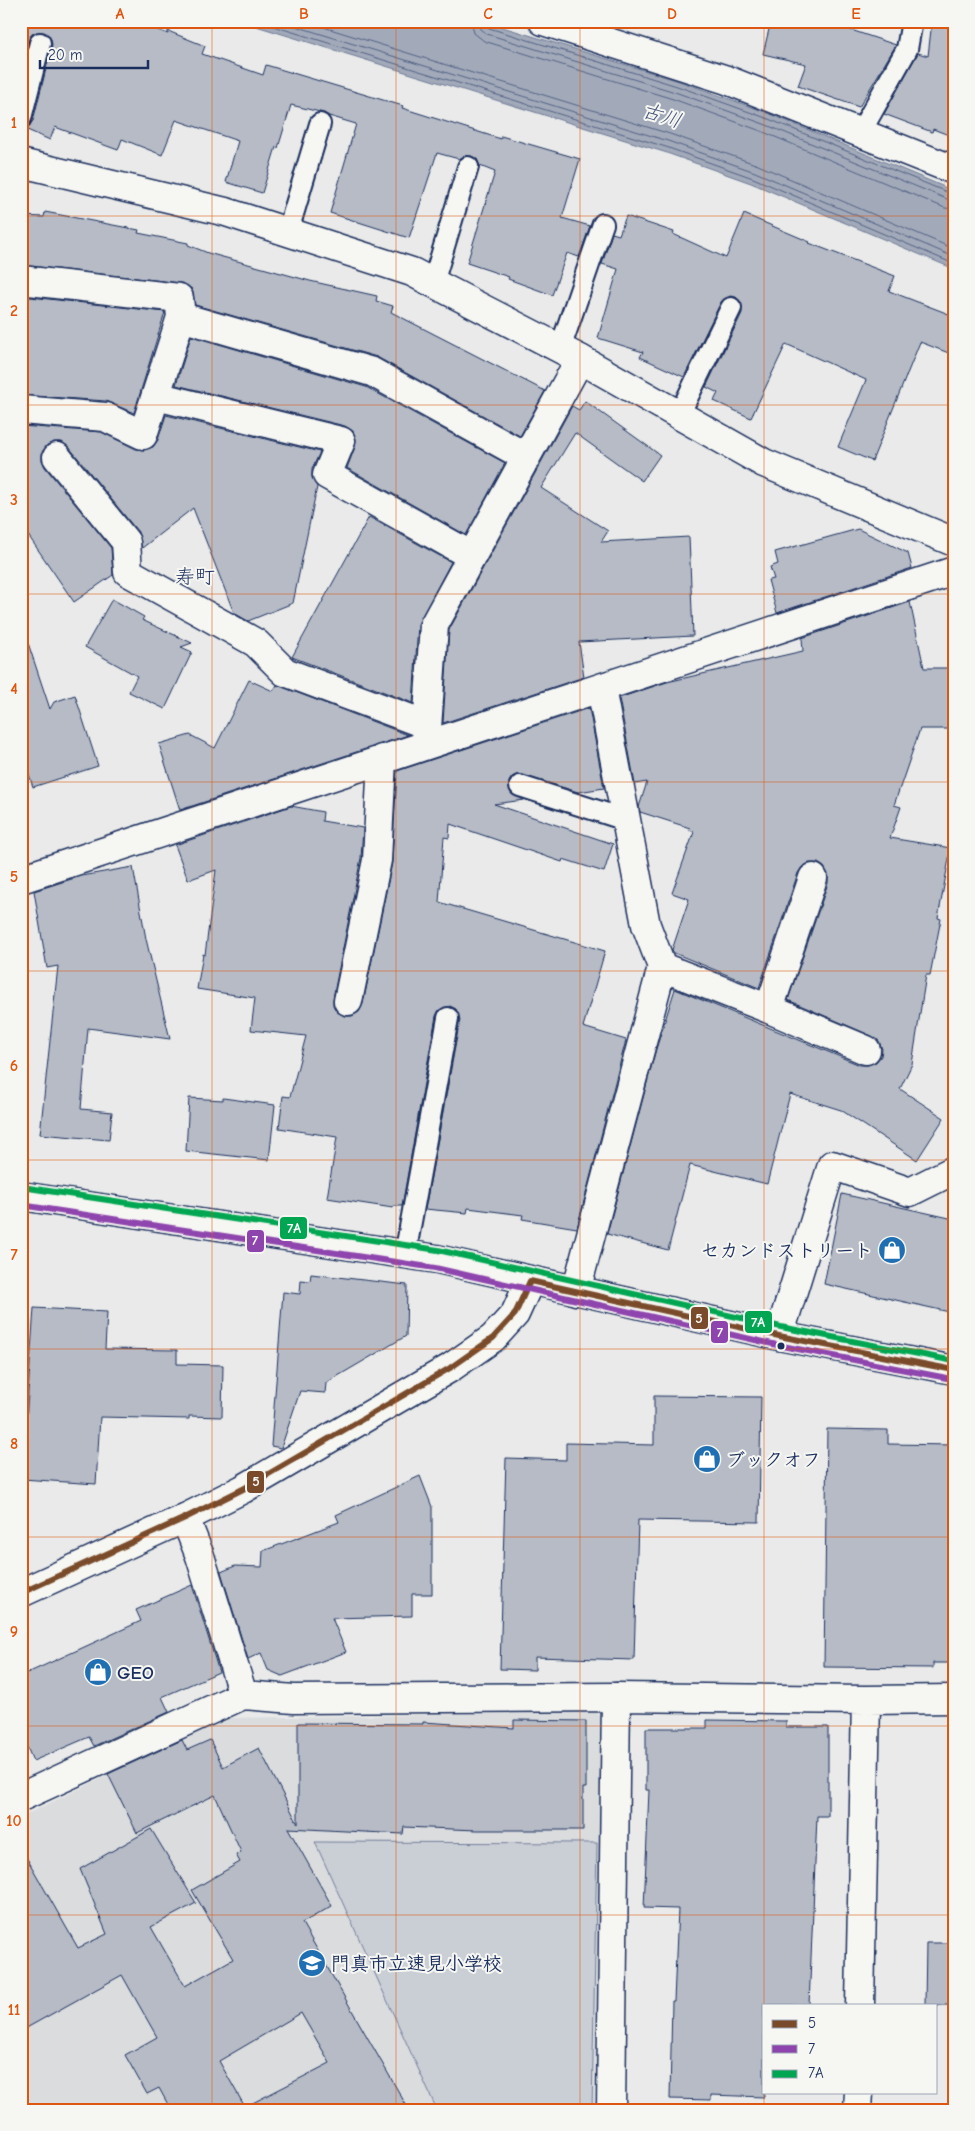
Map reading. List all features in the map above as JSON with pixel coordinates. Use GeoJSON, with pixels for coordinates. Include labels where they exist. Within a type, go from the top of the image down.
{"type":"FeatureCollection","features":[{"type":"Feature","properties":{"kind":"street"},"geometry":{"type":"LineString","coordinates":[[543,21],[727,80],[954,170]]}},
{"type":"Feature","properties":{"kind":"street"},"geometry":{"type":"LineString","coordinates":[[21,163],[226,212],[412,272],[570,354],[764,464],[954,542]]}},
{"type":"Feature","properties":{"kind":"street"},"geometry":{"type":"LineString","coordinates":[[21,280],[179,298],[181,317],[143,436],[105,418],[21,410]]}},
{"type":"Feature","properties":{"kind":"street"},"geometry":{"type":"LineString","coordinates":[[181,317],[372,372],[526,457]]}},
{"type":"Feature","properties":{"kind":"street"},"geometry":{"type":"LineString","coordinates":[[427,735],[434,626],[526,457],[570,354]]}},
{"type":"Feature","properties":{"kind":"street"},"geometry":{"type":"LineString","coordinates":[[156,396],[341,441],[328,475],[472,556]]}},
{"type":"Feature","properties":{"kind":"street"},"geometry":{"type":"LineString","coordinates":[[58,458],[126,542],[128,572],[256,643],[285,672],[427,735]]}},
{"type":"Feature","properties":{"kind":"street"},"geometry":{"type":"LineString","coordinates":[[24,871],[382,759],[427,735],[601,688],[954,571]]}},
{"type":"Feature","properties":{"kind":"street"},"geometry":{"type":"LineString","coordinates":[[576,1291],[662,967],[646,925],[601,688]]}},
{"type":"Feature","properties":{"kind":"street"},"geometry":{"type":"LineString","coordinates":[[348,1001],[377,860],[382,759]]}},
{"type":"Feature","properties":{"kind":"street"},"geometry":{"type":"LineString","coordinates":[[769,1008],[813,878]]}},
{"type":"Feature","properties":{"kind":"street"},"geometry":{"type":"LineString","coordinates":[[662,967],[769,1008],[866,1050]]}},
{"type":"Feature","properties":{"kind":"street"},"geometry":{"type":"LineString","coordinates":[[779,1336],[832,1165],[910,1192],[954,1170]]}},
{"type":"Feature","properties":{"kind":"street"},"geometry":{"type":"LineString","coordinates":[[21,1196],[437,1259],[530,1282],[779,1336],[954,1370]]}},
{"type":"Feature","properties":{"kind":"street"},"geometry":{"type":"LineString","coordinates":[[21,1593],[185,1518],[243,1488],[450,1368],[493,1338],[515,1314],[530,1282]]}},
{"type":"Feature","properties":{"kind":"street"},"geometry":{"type":"LineString","coordinates":[[185,1518],[200,1556],[243,1695]]}},
{"type":"Feature","properties":{"kind":"street"},"geometry":{"type":"LineString","coordinates":[[21,1797],[243,1695],[294,1699],[616,1697],[866,1700],[954,1699]]}},
{"type":"Feature","properties":{"kind":"street"},"geometry":{"type":"LineString","coordinates":[[612,2110],[616,1697]]}},
{"type":"Feature","properties":{"kind":"street"},"geometry":{"type":"LineString","coordinates":[[860,2004],[866,1700]]}},
{"type":"Feature","properties":{"kind":"street"},"geometry":{"type":"LineString","coordinates":[[858,2110],[859,2094]]}},
{"type":"Feature","properties":{"kind":"lane"},"geometry":{"type":"LineString","coordinates":[[860,133],[907,49],[912,21]]}},
{"type":"Feature","properties":{"kind":"lane"},"geometry":{"type":"LineString","coordinates":[[21,118],[40,43]]}},
{"type":"Feature","properties":{"kind":"lane"},"geometry":{"type":"LineString","coordinates":[[288,231],[320,124]]}},
{"type":"Feature","properties":{"kind":"lane"},"geometry":{"type":"LineString","coordinates":[[433,283],[468,168]]}},
{"type":"Feature","properties":{"kind":"lane"},"geometry":{"type":"LineString","coordinates":[[570,354],[603,224]]}},
{"type":"Feature","properties":{"kind":"lane"},"geometry":{"type":"LineString","coordinates":[[679,416],[731,308]]}},
{"type":"Feature","properties":{"kind":"lane"},"geometry":{"type":"LineString","coordinates":[[520,786],[626,820]]}},
{"type":"Feature","properties":{"kind":"lane"},"geometry":{"type":"LineString","coordinates":[[405,1254],[448,1018]]}},
{"type":"Feature","properties":{"kind":"shaded area","name":"門真市立速見小学校"},"geometry":{"type":"Polygon","coordinates":[[[596,1712],[605,1722],[600,2110],[21,2110],[21,1817],[226,1718],[596,1712]]]}},
{"type":"Feature","properties":{"kind":"shaded area"},"geometry":{"type":"Polygon","coordinates":[[[315,1842],[597,1843],[592,2110],[437,2110],[315,1842]]]}},
{"type":"Feature","properties":{"kind":"water","name":"古川"},"geometry":{"type":"Polygon","coordinates":[[[240,21],[483,21],[679,81],[768,113],[954,191],[954,269],[751,183],[664,152],[240,21]]]}},
{"type":"Feature","properties":{"kind":"building"},"geometry":{"type":"Polygon","coordinates":[[[30,21],[134,21],[168,34],[168,31],[205,46],[202,54],[263,75],[266,65],[403,106],[402,108],[501,139],[501,136],[580,159],[562,218],[590,226],[579,257],[567,253],[552,295],[508,279],[509,277],[467,263],[495,172],[480,166],[477,159],[471,156],[459,159],[437,153],[409,238],[330,213],[356,124],[324,113],[291,105],[262,193],[226,182],[238,141],[176,120],[162,155],[122,139],[118,150],[55,127],[50,140],[25,129],[33,121],[52,45],[51,39],[43,32],[32,34],[28,40],[21,69],[21,25],[28,26],[30,21]]]}},
{"type":"Feature","properties":{"kind":"building"},"geometry":{"type":"Polygon","coordinates":[[[771,21],[824,21],[896,45],[859,107],[798,86],[806,64],[763,54],[771,21]]]}},
{"type":"Feature","properties":{"kind":"building"},"geometry":{"type":"Polygon","coordinates":[[[932,21],[954,21],[954,137],[933,129],[932,132],[884,114],[918,53],[928,56],[932,21]]]}},
{"type":"Feature","properties":{"kind":"building"},"geometry":{"type":"Polygon","coordinates":[[[45,212],[139,230],[138,233],[188,243],[188,245],[208,253],[310,281],[377,296],[376,301],[393,306],[391,312],[545,391],[520,436],[377,357],[195,305],[192,289],[181,283],[21,265],[21,216],[44,217],[45,212]]]}},
{"type":"Feature","properties":{"kind":"building"},"geometry":{"type":"Polygon","coordinates":[[[744,214],[809,243],[895,276],[889,291],[954,316],[954,355],[920,342],[872,461],[838,447],[866,380],[786,344],[751,418],[714,401],[718,393],[706,387],[742,313],[741,302],[736,297],[730,296],[721,302],[684,377],[640,357],[643,352],[598,338],[618,269],[602,264],[612,233],[619,235],[626,216],[674,232],[673,234],[726,258],[744,214]]]}},
{"type":"Feature","properties":{"kind":"building"},"geometry":{"type":"Polygon","coordinates":[[[21,296],[165,312],[134,413],[106,401],[21,395],[21,296]]]}},
{"type":"Feature","properties":{"kind":"building"},"geometry":{"type":"Polygon","coordinates":[[[191,336],[366,387],[505,463],[466,535],[347,468],[356,439],[353,431],[345,426],[176,385],[191,336]]]}},
{"type":"Feature","properties":{"kind":"building"},"geometry":{"type":"Polygon","coordinates":[[[585,401],[660,455],[642,481],[575,433],[541,488],[608,531],[601,542],[689,537],[693,636],[579,642],[584,677],[443,723],[449,630],[572,406],[579,410],[585,401]]]}},
{"type":"Feature","properties":{"kind":"building"},"geometry":{"type":"Polygon","coordinates":[[[166,415],[320,452],[312,469],[312,477],[317,487],[293,603],[248,621],[234,613],[193,508],[142,548],[138,532],[69,447],[62,442],[54,442],[47,445],[42,452],[42,460],[45,467],[111,548],[113,575],[74,602],[21,525],[21,426],[101,432],[136,449],[144,450],[153,447],[158,440],[166,415]]]}},
{"type":"Feature","properties":{"kind":"building"},"geometry":{"type":"Polygon","coordinates":[[[369,517],[451,562],[418,624],[413,703],[292,657],[369,517]]]}},
{"type":"Feature","properties":{"kind":"building"},"geometry":{"type":"Polygon","coordinates":[[[858,529],[908,553],[912,568],[777,613],[768,580],[774,579],[770,567],[778,564],[775,552],[858,529]]]}},
{"type":"Feature","properties":{"kind":"building"},"geometry":{"type":"Polygon","coordinates":[[[112,599],[144,617],[142,620],[192,643],[181,647],[192,652],[165,709],[129,692],[137,676],[85,647],[112,599]]]}},
{"type":"Feature","properties":{"kind":"building"},"geometry":{"type":"Polygon","coordinates":[[[910,602],[924,668],[954,668],[954,729],[920,729],[894,805],[901,807],[890,838],[951,848],[938,918],[941,919],[930,975],[926,975],[912,1064],[900,1089],[944,1118],[917,1160],[841,1110],[790,1094],[767,1184],[690,1165],[668,1250],[607,1234],[656,1049],[675,989],[860,1065],[876,1062],[881,1056],[882,1049],[879,1041],[872,1036],[788,1000],[828,883],[828,874],[824,867],[818,863],[809,863],[802,867],[798,873],[759,988],[674,953],[672,950],[689,899],[672,893],[694,832],[689,830],[690,828],[640,812],[639,807],[647,782],[635,784],[619,698],[667,682],[803,651],[802,638],[910,602]]]}},
{"type":"Feature","properties":{"kind":"building"},"geometry":{"type":"Polygon","coordinates":[[[26,637],[50,709],[54,702],[75,695],[98,766],[33,787],[21,749],[21,638],[26,637]]]}},
{"type":"Feature","properties":{"kind":"building"},"geometry":{"type":"Polygon","coordinates":[[[249,680],[273,691],[277,685],[408,735],[180,810],[159,744],[190,735],[215,748],[249,680]]]}},
{"type":"Feature","properties":{"kind":"building"},"geometry":{"type":"Polygon","coordinates":[[[589,708],[604,788],[578,792],[518,774],[512,777],[509,782],[509,789],[512,794],[524,800],[494,804],[613,844],[604,872],[563,859],[562,862],[450,824],[449,838],[444,837],[439,902],[605,951],[583,1027],[626,1040],[577,1228],[522,1219],[523,1215],[468,1208],[467,1213],[425,1209],[460,1020],[456,1009],[450,1006],[439,1010],[436,1016],[402,1206],[394,1206],[393,1208],[327,1198],[337,1137],[279,1128],[283,1096],[290,1097],[306,1036],[251,1030],[255,998],[197,989],[203,954],[205,955],[216,870],[188,880],[175,845],[291,806],[323,812],[322,821],[363,828],[361,858],[333,998],[333,1005],[337,1012],[344,1016],[352,1016],[359,1012],[363,1004],[392,863],[397,771],[589,708]]]}},
{"type":"Feature","properties":{"kind":"building"},"geometry":{"type":"Polygon","coordinates":[[[133,867],[146,939],[170,1039],[88,1028],[81,1109],[112,1112],[109,1140],[40,1134],[58,966],[47,968],[34,891],[81,876],[133,867]]]}},
{"type":"Feature","properties":{"kind":"building"},"geometry":{"type":"Polygon","coordinates":[[[189,1098],[223,1100],[223,1098],[275,1105],[269,1160],[186,1151],[189,1098]]]}},
{"type":"Feature","properties":{"kind":"building","name":"セカンドストリート"},"geometry":{"type":"Polygon","coordinates":[[[842,1194],[954,1219],[954,1313],[824,1284],[842,1194]]]}},
{"type":"Feature","properties":{"kind":"building"},"geometry":{"type":"Polygon","coordinates":[[[311,1274],[407,1285],[406,1336],[326,1383],[325,1393],[300,1391],[281,1448],[271,1446],[283,1292],[300,1294],[301,1280],[310,1281],[311,1274]]]}},
{"type":"Feature","properties":{"kind":"building"},"geometry":{"type":"Polygon","coordinates":[[[34,1308],[107,1312],[105,1349],[177,1350],[177,1364],[223,1365],[222,1417],[189,1416],[189,1419],[100,1417],[96,1484],[22,1479],[34,1308]]]}},
{"type":"Feature","properties":{"kind":"building"},"geometry":{"type":"Polygon","coordinates":[[[654,1396],[761,1397],[759,1522],[638,1520],[634,1660],[535,1657],[535,1670],[500,1669],[506,1458],[566,1460],[566,1443],[654,1445],[654,1396]]]}},
{"type":"Feature","properties":{"kind":"building"},"geometry":{"type":"Polygon","coordinates":[[[827,1429],[888,1430],[888,1444],[954,1445],[954,1663],[933,1663],[933,1668],[824,1667],[827,1429]]]}},
{"type":"Feature","properties":{"kind":"building"},"geometry":{"type":"Polygon","coordinates":[[[420,1476],[432,1507],[432,1594],[412,1594],[412,1616],[332,1618],[346,1652],[282,1676],[268,1670],[261,1653],[248,1659],[221,1572],[235,1566],[262,1567],[263,1551],[339,1522],[336,1515],[420,1476]]]}},
{"type":"Feature","properties":{"kind":"building"},"geometry":{"type":"Polygon","coordinates":[[[192,1585],[219,1672],[162,1697],[169,1712],[94,1746],[89,1737],[33,1761],[21,1733],[21,1676],[141,1621],[136,1610],[192,1585]]]}},
{"type":"Feature","properties":{"kind":"building"},"geometry":{"type":"Polygon","coordinates":[[[514,1720],[586,1721],[586,1788],[583,1788],[583,1830],[477,1830],[404,1827],[403,1834],[288,1828],[332,1906],[302,1923],[409,2110],[171,2110],[159,2088],[147,2094],[125,2055],[157,2037],[122,1975],[21,2031],[21,1848],[78,1948],[107,1934],[80,1869],[151,1829],[196,1903],[151,1927],[185,1986],[233,1959],[192,1890],[240,1862],[236,1855],[241,1852],[215,1795],[137,1833],[108,1774],[182,1740],[187,1750],[210,1740],[223,1767],[259,1748],[298,1824],[298,1723],[423,1724],[423,1722],[514,1728],[514,1720]],[[301,2013],[219,2061],[245,2107],[330,2063],[301,2013]]]}},
{"type":"Feature","properties":{"kind":"building"},"geometry":{"type":"Polygon","coordinates":[[[707,1720],[786,1721],[786,1727],[828,1727],[828,1816],[817,1816],[809,2004],[762,2004],[762,2094],[764,2094],[764,2097],[711,2095],[711,2100],[670,2099],[672,2001],[674,2001],[678,1909],[644,1908],[649,1790],[646,1790],[646,1728],[707,1728],[707,1720]]]}},
{"type":"Feature","properties":{"kind":"building"},"geometry":{"type":"Polygon","coordinates":[[[926,1943],[954,1943],[954,2005],[925,2004],[926,1943]]]}},
{"type":"Feature","properties":{"kind":"transit line","name":"7A"},"geometry":{"type":"LineString","coordinates":[[22,1187],[438,1250],[781,1327],[954,1361]]}},
{"type":"Feature","properties":{"kind":"transit line","name":"7"},"geometry":{"type":"LineString","coordinates":[[21,1205],[435,1268],[777,1345],[952,1379]]}},
{"type":"Feature","properties":{"kind":"transit line","name":"5"},"geometry":{"type":"LineString","coordinates":[[21,1593],[185,1518],[243,1489],[450,1368],[493,1338],[515,1314],[530,1281],[779,1336],[954,1370]]}},
{"type":"Feature","properties":{"kind":"place","name":"セカンドストリート"},"geometry":{"type":"Point","coordinates":[892,1250]}},
{"type":"Feature","properties":{"kind":"place","name":"ブックオフ"},"geometry":{"type":"Point","coordinates":[707,1459]}},
{"type":"Feature","properties":{"kind":"place","name":"GEO"},"geometry":{"type":"Point","coordinates":[98,1672]}},
{"type":"Feature","properties":{"kind":"place","name":"門真市立速見小学校"},"geometry":{"type":"Point","coordinates":[312,1963]}},
{"type":"Feature","properties":{"kind":"district","name":"寿町"},"geometry":{"type":"Point","coordinates":[195,576]}}]}
